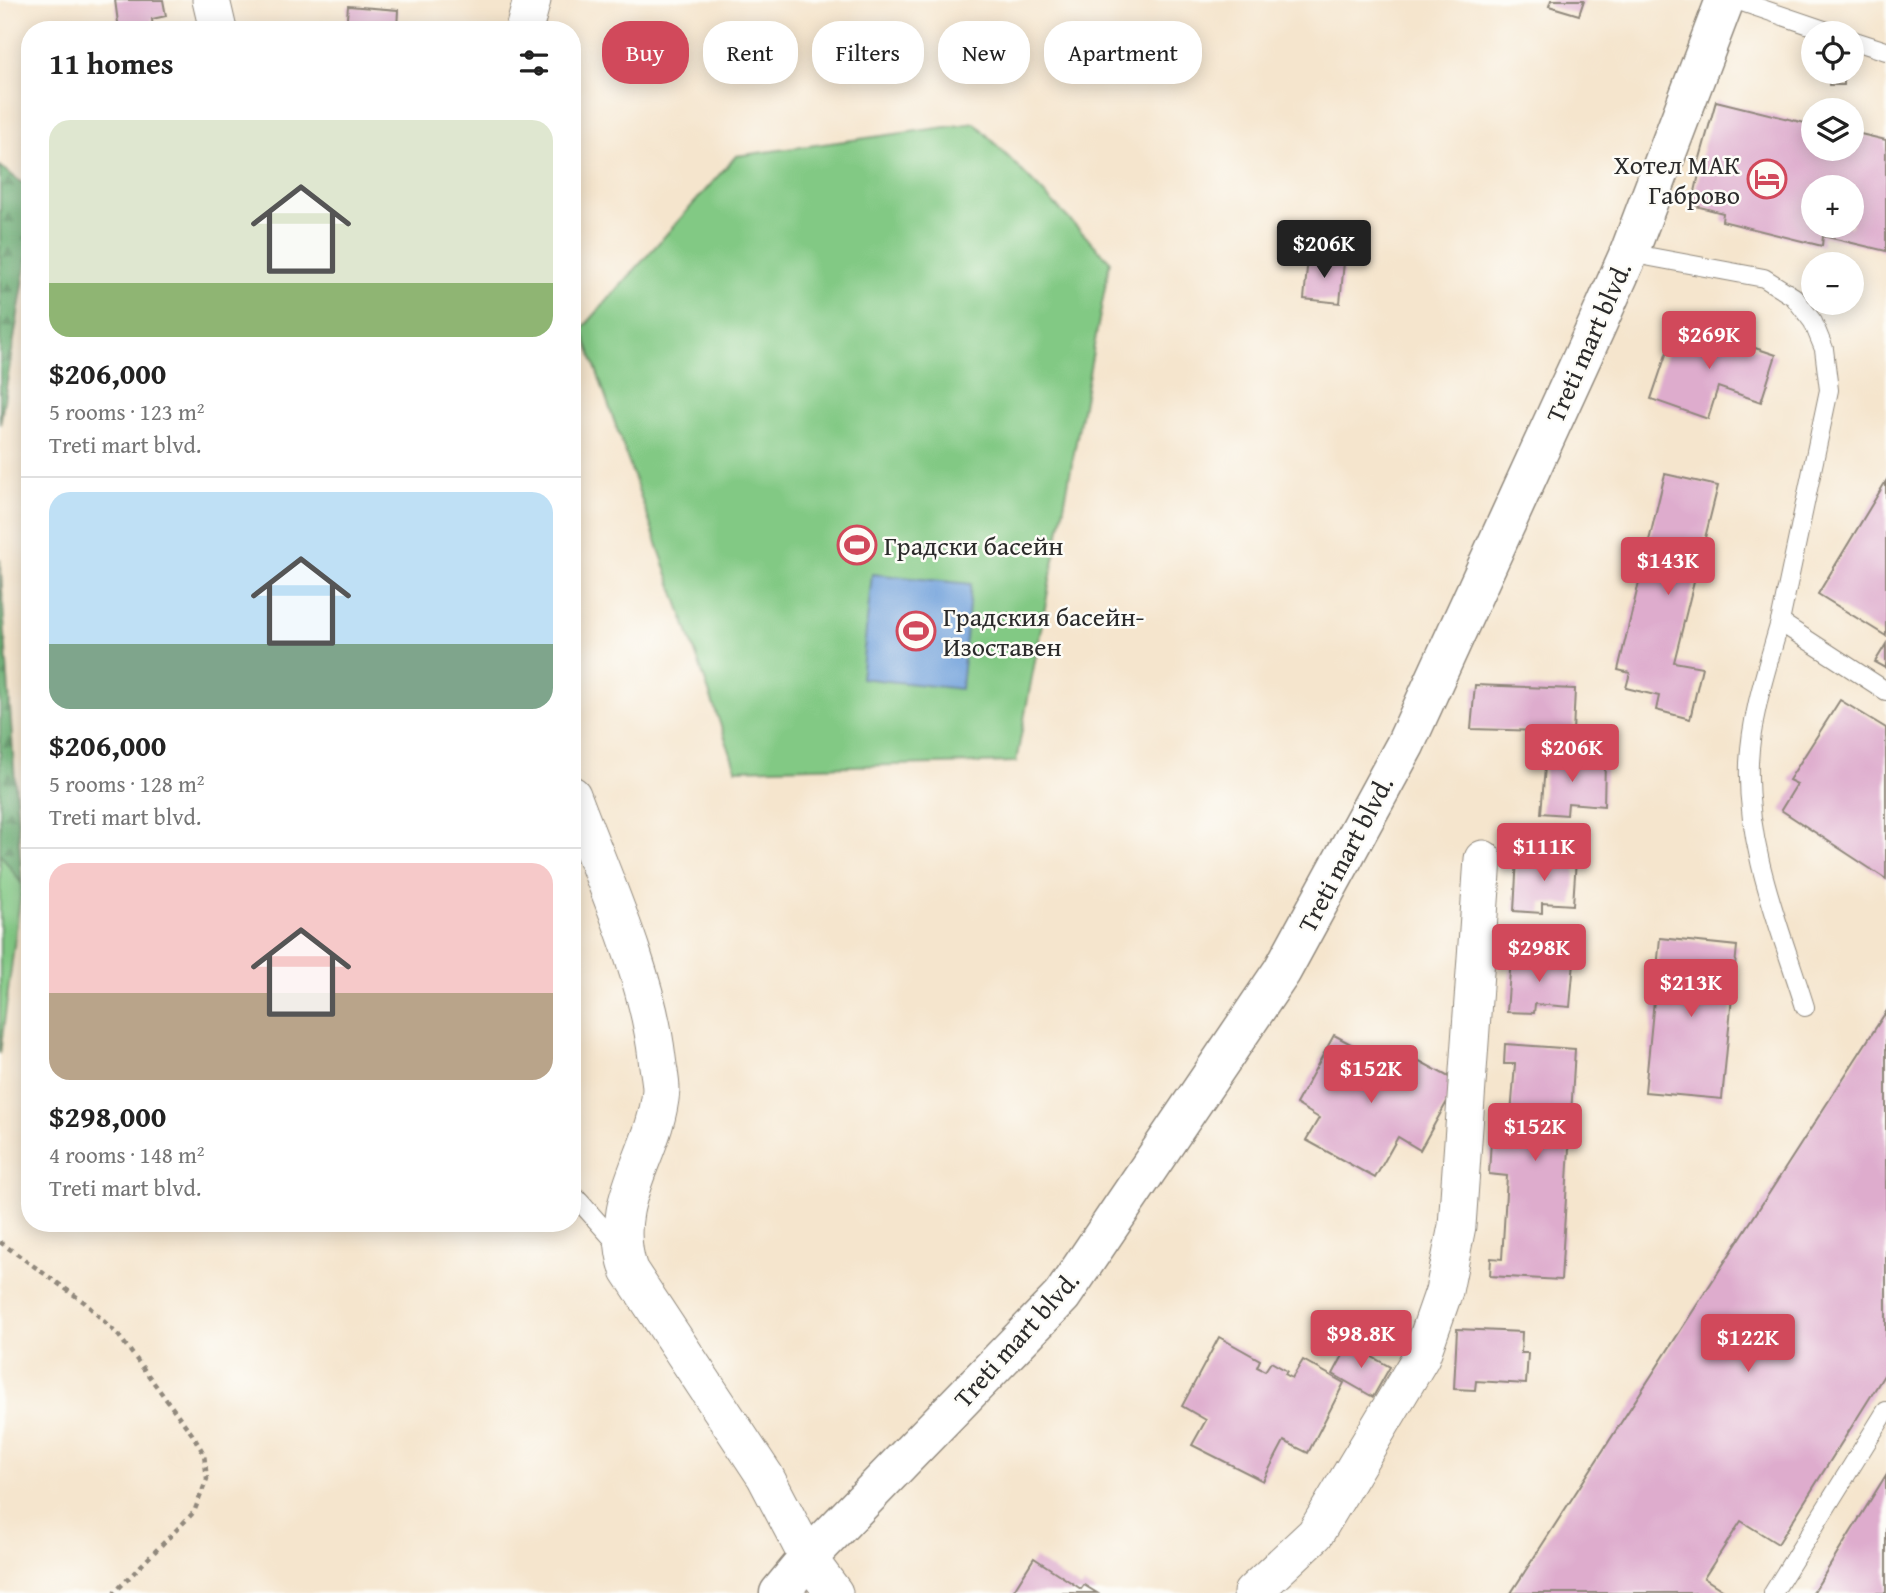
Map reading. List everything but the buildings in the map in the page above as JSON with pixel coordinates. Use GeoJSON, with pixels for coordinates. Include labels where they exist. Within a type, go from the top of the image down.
{"type":"FeatureCollection","features":[{"type":"Feature","properties":{"kind":"street"},"geometry":{"type":"LineString","coordinates":[[211,0],[216,21]]}},
{"type":"Feature","properties":{"kind":"street"},"geometry":{"type":"LineString","coordinates":[[526,21],[532,0]]}},
{"type":"Feature","properties":{"kind":"street","name":"Treti mart blvd."},"geometry":{"type":"LineString","coordinates":[[779,1593],[808,1558],[1062,1296],[1282,971],[1405,745],[1629,253],[1725,0]]}},
{"type":"Feature","properties":{"kind":"street"},"geometry":{"type":"LineString","coordinates":[[581,819],[636,965],[653,1028],[661,1089],[653,1126],[622,1214],[623,1251],[629,1270],[765,1476],[808,1558],[834,1593]]}},
{"type":"Feature","properties":{"kind":"street"},"geometry":{"type":"LineString","coordinates":[[1252,1593],[1315,1534],[1422,1357],[1444,1291],[1457,1226],[1483,859]]}},
{"type":"Feature","properties":{"kind":"lane"},"geometry":{"type":"LineString","coordinates":[[1736,0],[1801,22]]}},
{"type":"Feature","properties":{"kind":"lane"},"geometry":{"type":"LineString","coordinates":[[1864,44],[1886,51]]}},
{"type":"Feature","properties":{"kind":"lane"},"geometry":{"type":"LineString","coordinates":[[1629,253],[1764,278],[1794,297],[1813,321],[1824,349],[1829,390],[1780,622],[1759,698],[1749,760],[1749,797],[1756,849],[1805,1007]]}},
{"type":"Feature","properties":{"kind":"lane"},"geometry":{"type":"LineString","coordinates":[[1780,622],[1886,691]]}},
{"type":"Feature","properties":{"kind":"lane"},"geometry":{"type":"LineString","coordinates":[[581,1203],[623,1251]]}},
{"type":"Feature","properties":{"kind":"lane"},"geometry":{"type":"LineString","coordinates":[[1773,1593],[1886,1411]]}},
{"type":"Feature","properties":{"kind":"path"},"geometry":{"type":"LineString","coordinates":[[0,1242],[84,1303],[119,1336],[204,1454],[207,1479],[194,1512],[114,1593]]}},
{"type":"Feature","properties":{"kind":"green space","name":"Градски басейн"},"geometry":{"type":"Polygon","coordinates":[[[975,123],[1110,261],[1016,762],[736,769],[582,329],[736,156],[975,123]]]}},
{"type":"Feature","properties":{"kind":"green space"},"geometry":{"type":"Polygon","coordinates":[[[0,166],[21,182],[21,297],[0,425],[0,166]]]}},
{"type":"Feature","properties":{"kind":"green space"},"geometry":{"type":"Polygon","coordinates":[[[0,559],[21,883],[0,853],[0,559]]]}},
{"type":"Feature","properties":{"kind":"green space"},"geometry":{"type":"Polygon","coordinates":[[[0,853],[21,883],[21,892],[0,1054],[0,853]]]}},
{"type":"Feature","properties":{"kind":"water","name":"Градския басейн- Изоставен"},"geometry":{"type":"Polygon","coordinates":[[[872,574],[971,584],[961,689],[861,678],[872,574]]]}},
{"type":"Feature","properties":{"kind":"place","name":"Хотел МАК Габрово"},"geometry":{"type":"Point","coordinates":[1767,179]}},
{"type":"Feature","properties":{"kind":"place","name":"Градски басейн"},"geometry":{"type":"Point","coordinates":[857,545]}},
{"type":"Feature","properties":{"kind":"place","name":"Градския басейн- Изоставен"},"geometry":{"type":"Point","coordinates":[916,631]}}]}
